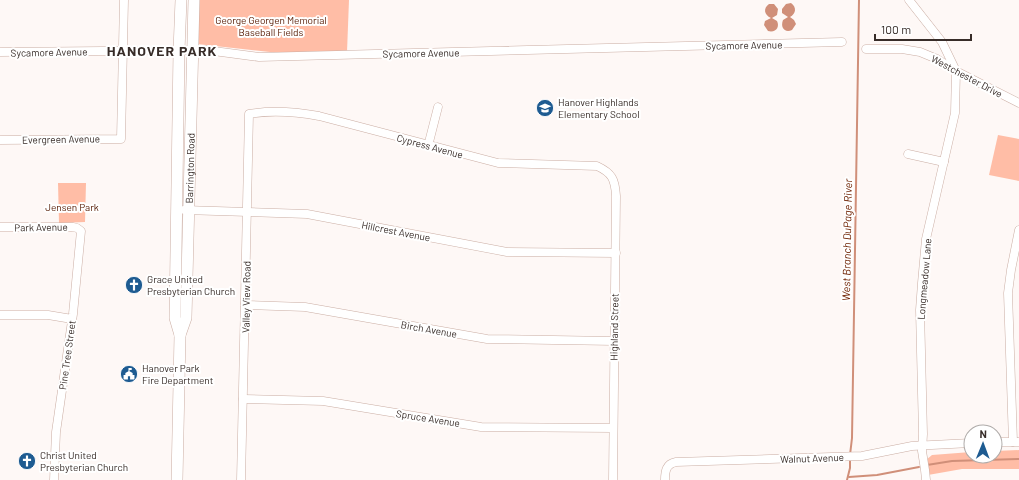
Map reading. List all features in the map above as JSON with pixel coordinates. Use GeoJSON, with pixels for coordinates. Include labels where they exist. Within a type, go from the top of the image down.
{"type":"FeatureCollection","features":[{"type":"Feature","properties":{"kind":"main road","name":"Barrington Road"},"geometry":{"type":"LineString","coordinates":[[177,480],[180,335],[176,318],[181,0]]}},
{"type":"Feature","properties":{"kind":"main road","name":"Barrington Road"},"geometry":{"type":"LineString","coordinates":[[180,335],[186,318],[194,0]]}},
{"type":"Feature","properties":{"kind":"street"},"geometry":{"type":"LineString","coordinates":[[124,0],[124,51]]}},
{"type":"Feature","properties":{"kind":"street","name":"Longmeadow Lane"},"geometry":{"type":"LineString","coordinates":[[909,0],[942,42],[956,71],[955,113],[926,239],[920,304],[922,451],[926,480]]}},
{"type":"Feature","properties":{"kind":"street","name":"Sycamore Avenue"},"geometry":{"type":"LineString","coordinates":[[0,52],[206,50],[259,57],[842,42]]}},
{"type":"Feature","properties":{"kind":"street","name":"Westchester Drive"},"geometry":{"type":"LineString","coordinates":[[866,49],[902,49],[920,52],[937,59],[956,71],[1019,103]]}},
{"type":"Feature","properties":{"kind":"street","name":"Evergreen Avenue"},"geometry":{"type":"LineString","coordinates":[[0,140],[121,139],[124,51]]}},
{"type":"Feature","properties":{"kind":"street"},"geometry":{"type":"LineString","coordinates":[[428,146],[438,108]]}},
{"type":"Feature","properties":{"kind":"street","name":"Cypress Avenue"},"geometry":{"type":"LineString","coordinates":[[249,114],[257,112],[319,116],[428,146],[498,163],[597,166],[606,170],[611,175]]}},
{"type":"Feature","properties":{"kind":"street","name":"Valley View Road"},"geometry":{"type":"LineString","coordinates":[[241,480],[249,114]]}},
{"type":"Feature","properties":{"kind":"street"},"geometry":{"type":"LineString","coordinates":[[908,154],[944,162]]}},
{"type":"Feature","properties":{"kind":"street","name":"Highland Street"},"geometry":{"type":"LineString","coordinates":[[611,175],[615,182],[616,189],[613,480]]}},
{"type":"Feature","properties":{"kind":"street","name":"Hillcrest Avenue"},"geometry":{"type":"LineString","coordinates":[[177,211],[189,210],[307,214],[507,252],[616,254]]}},
{"type":"Feature","properties":{"kind":"street","name":"Park Avenue"},"geometry":{"type":"LineString","coordinates":[[0,227],[73,227],[81,231]]}},
{"type":"Feature","properties":{"kind":"street"},"geometry":{"type":"LineString","coordinates":[[1003,442],[1016,442],[1008,292],[1019,230]]}},
{"type":"Feature","properties":{"kind":"street","name":"Pine Tree Street"},"geometry":{"type":"LineString","coordinates":[[54,480],[56,432],[72,319],[81,231]]}},
{"type":"Feature","properties":{"kind":"street","name":"Birch Avenue"},"geometry":{"type":"LineString","coordinates":[[245,305],[295,306],[310,308],[487,339],[614,341]]}},
{"type":"Feature","properties":{"kind":"street"},"geometry":{"type":"LineString","coordinates":[[0,315],[48,315],[72,319]]}},
{"type":"Feature","properties":{"kind":"street","name":"Spruce Avenue"},"geometry":{"type":"LineString","coordinates":[[243,399],[323,401],[481,427],[613,428]]}},
{"type":"Feature","properties":{"kind":"street","name":"Walnut Avenue"},"geometry":{"type":"LineString","coordinates":[[665,480],[666,468],[670,464],[676,462],[862,456],[912,446],[963,443]]}},
{"type":"Feature","properties":{"kind":"green space","name":"George Georgen Memorial Baseball Fields"},"geometry":{"type":"Polygon","coordinates":[[[199,0],[349,0],[347,52],[279,53],[197,44],[199,0]]]}},
{"type":"Feature","properties":{"kind":"green space"},"geometry":{"type":"Polygon","coordinates":[[[998,135],[1019,139],[1019,181],[989,175],[998,135]]]}},
{"type":"Feature","properties":{"kind":"green space","name":"Jensen Park"},"geometry":{"type":"Polygon","coordinates":[[[58,183],[86,183],[85,222],[59,223],[58,183]]]}},
{"type":"Feature","properties":{"kind":"green space"},"geometry":{"type":"Polygon","coordinates":[[[1019,450],[1019,469],[962,469],[928,475],[926,460],[932,455],[963,453],[963,464],[1003,464],[1003,451],[1019,450]]]}},
{"type":"Feature","properties":{"kind":"shaded area"},"geometry":{"type":"Polygon","coordinates":[[[791,3],[795,10],[794,14],[790,17],[796,24],[792,30],[787,31],[784,29],[782,23],[783,20],[788,17],[782,13],[782,9],[786,4],[791,3]]]}},
{"type":"Feature","properties":{"kind":"shaded area"},"geometry":{"type":"Polygon","coordinates":[[[769,4],[774,4],[778,9],[777,15],[772,18],[777,21],[778,27],[773,31],[768,31],[764,25],[765,21],[771,18],[765,11],[769,4]]]}},
{"type":"Feature","properties":{"kind":"waterway","name":"West Branch DuPage River"},"geometry":{"type":"LineString","coordinates":[[850,455],[852,438],[859,0]]}},
{"type":"Feature","properties":{"kind":"waterway","name":"West Branch DuPage River"},"geometry":{"type":"LineString","coordinates":[[847,480],[850,468],[850,459]]}},
{"type":"Feature","properties":{"kind":"waterway"},"geometry":{"type":"LineString","coordinates":[[927,465],[952,461],[1019,459]]}},
{"type":"Feature","properties":{"kind":"waterway"},"geometry":{"type":"LineString","coordinates":[[849,477],[877,475],[919,467]]}},
{"type":"Feature","properties":{"kind":"place","name":"Hanover Highlands Elementary School"},"geometry":{"type":"Point","coordinates":[545,108]}},
{"type":"Feature","properties":{"kind":"place","name":"Grace United Presbyterian Church"},"geometry":{"type":"Point","coordinates":[134,285]}},
{"type":"Feature","properties":{"kind":"place","name":"Hanover Park Fire Department"},"geometry":{"type":"Point","coordinates":[129,374]}},
{"type":"Feature","properties":{"kind":"place","name":"Christ United Presbyterian Church"},"geometry":{"type":"Point","coordinates":[27,461]}},
{"type":"Feature","properties":{"kind":"district","name":"HANOVER PARK"},"geometry":{"type":"Point","coordinates":[162,51]}}]}
